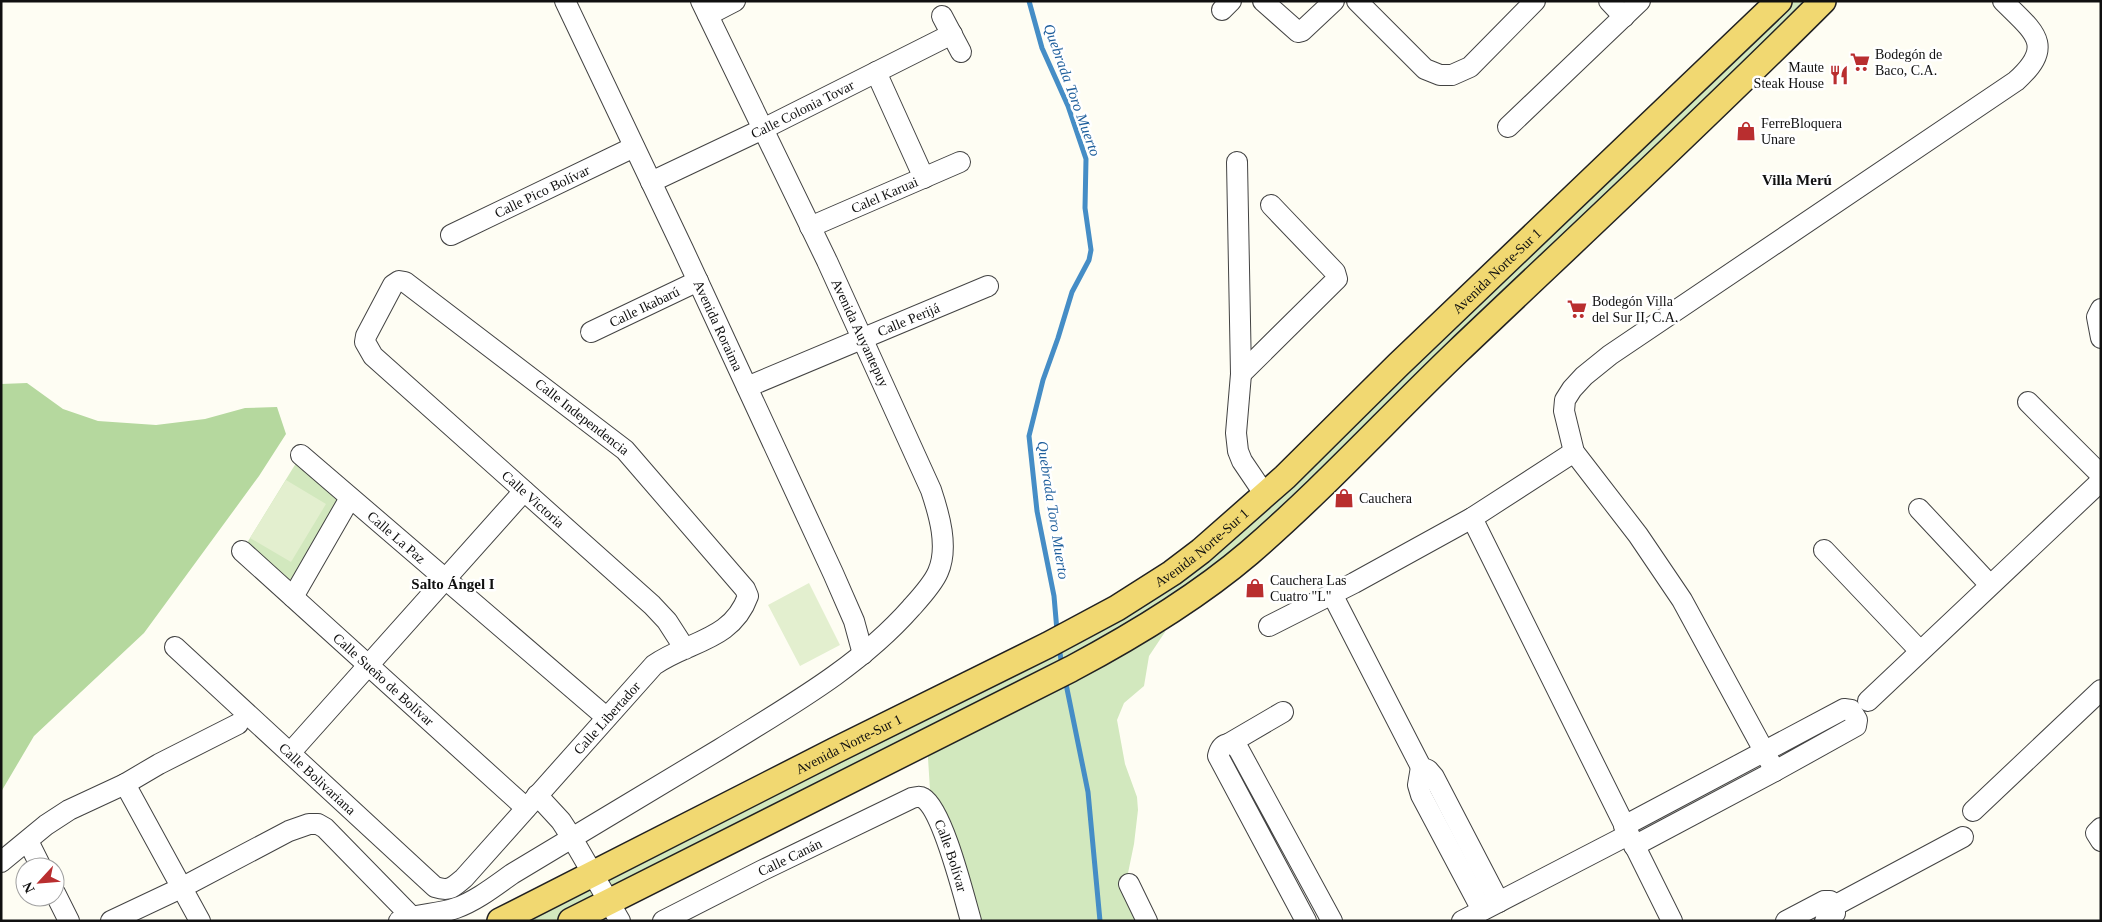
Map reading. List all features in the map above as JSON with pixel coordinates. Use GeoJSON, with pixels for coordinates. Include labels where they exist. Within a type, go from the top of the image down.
{"type":"FeatureCollection","features":[{"type":"Feature","properties":{"kind":"main road","name":"Avenida Norte-Sur 1"},"geometry":{"type":"LineString","coordinates":[[500,921],[1089,624],[1172,574],[1265,495],[1779,1]]}},
{"type":"Feature","properties":{"kind":"main road"},"geometry":{"type":"LineString","coordinates":[[571,921],[614,911],[1102,653],[1193,596],[1265,538],[1823,1]]}},
{"type":"Feature","properties":{"kind":"street","name":"Avenida Roraima"},"geometry":{"type":"LineString","coordinates":[[565,1],[698,281],[833,573],[854,621],[863,654]]}},
{"type":"Feature","properties":{"kind":"street"},"geometry":{"type":"LineString","coordinates":[[704,8],[736,1]]}},
{"type":"Feature","properties":{"kind":"street"},"geometry":{"type":"LineString","coordinates":[[1263,1],[1298,32],[1302,31],[1334,1]]}},
{"type":"Feature","properties":{"kind":"street"},"geometry":{"type":"LineString","coordinates":[[1356,1],[1425,68],[1440,75],[1452,75],[1470,67],[1536,1]]}},
{"type":"Feature","properties":{"kind":"street"},"geometry":{"type":"LineString","coordinates":[[1609,1],[1624,17]]}},
{"type":"Feature","properties":{"kind":"street"},"geometry":{"type":"LineString","coordinates":[[1508,127],[1640,1]]}},
{"type":"Feature","properties":{"kind":"street"},"geometry":{"type":"LineString","coordinates":[[1775,771],[1682,600],[1638,535],[1574,452],[1564,410],[1565,400],[1572,389],[1591,371],[1624,345],[2016,81],[2028,70],[2039,52],[2038,42],[2024,22],[2003,1]]}},
{"type":"Feature","properties":{"kind":"street","name":"Avenida Auyantepuy"},"geometry":{"type":"LineString","coordinates":[[405,918],[441,912],[469,903],[512,874],[808,694],[863,654],[899,621],[919,599],[938,572],[942,555],[942,535],[939,513],[931,490],[810,227],[704,8]]}},
{"type":"Feature","properties":{"kind":"street"},"geometry":{"type":"LineString","coordinates":[[942,16],[961,52]]}},
{"type":"Feature","properties":{"kind":"street","name":"Calle Colonia Tovar"},"geometry":{"type":"LineString","coordinates":[[651,182],[763,129],[952,34]]}},
{"type":"Feature","properties":{"kind":"street"},"geometry":{"type":"LineString","coordinates":[[876,72],[924,178]]}},
{"type":"Feature","properties":{"kind":"street","name":"Calle Pico Bolívar"},"geometry":{"type":"LineString","coordinates":[[451,235],[634,147]]}},
{"type":"Feature","properties":{"kind":"street","name":"Calel Karuai"},"geometry":{"type":"LineString","coordinates":[[810,227],[960,162]]}},
{"type":"Feature","properties":{"kind":"street"},"geometry":{"type":"LineString","coordinates":[[1237,162],[1242,374],[1236,433],[1238,451],[1249,474],[1265,495]]}},
{"type":"Feature","properties":{"kind":"street"},"geometry":{"type":"LineString","coordinates":[[1242,374],[1337,279],[1335,272],[1271,205]]}},
{"type":"Feature","properties":{"kind":"street","name":"Calle Independencia"},"geometry":{"type":"LineString","coordinates":[[373,356],[365,342],[366,336],[393,285],[399,281],[405,282],[625,450],[735,577]]}},
{"type":"Feature","properties":{"kind":"street","name":"Calle Ikabarú"},"geometry":{"type":"LineString","coordinates":[[591,332],[698,281]]}},
{"type":"Feature","properties":{"kind":"street","name":"Calle Perijá"},"geometry":{"type":"LineString","coordinates":[[747,387],[988,286]]}},
{"type":"Feature","properties":{"kind":"street"},"geometry":{"type":"LineString","coordinates":[[2101,309],[2097,317],[2101,338]]}},
{"type":"Feature","properties":{"kind":"street","name":"Calle Victoria"},"geometry":{"type":"LineString","coordinates":[[373,356],[652,605],[667,621],[685,649]]}},
{"type":"Feature","properties":{"kind":"street"},"geometry":{"type":"LineString","coordinates":[[2028,402],[2101,475]]}},
{"type":"Feature","properties":{"kind":"street"},"geometry":{"type":"LineString","coordinates":[[1269,626],[1472,518],[1574,452]]}},
{"type":"Feature","properties":{"kind":"street","name":"Calle La Paz"},"geometry":{"type":"LineString","coordinates":[[301,455],[606,717]]}},
{"type":"Feature","properties":{"kind":"street"},"geometry":{"type":"LineString","coordinates":[[1868,701],[2101,481]]}},
{"type":"Feature","properties":{"kind":"street"},"geometry":{"type":"LineString","coordinates":[[290,753],[524,491]]}},
{"type":"Feature","properties":{"kind":"street"},"geometry":{"type":"LineString","coordinates":[[294,597],[350,498]]}},
{"type":"Feature","properties":{"kind":"street"},"geometry":{"type":"LineString","coordinates":[[1919,509],[1990,585]]}},
{"type":"Feature","properties":{"kind":"street"},"geometry":{"type":"LineString","coordinates":[[1472,518],[1628,836],[1672,921]]}},
{"type":"Feature","properties":{"kind":"street"},"geometry":{"type":"LineString","coordinates":[[1824,550],[1920,651]]}},
{"type":"Feature","properties":{"kind":"street","name":"Calle Sueño de Bolívar"},"geometry":{"type":"LineString","coordinates":[[242,551],[369,665],[531,801],[561,821],[614,911]]}},
{"type":"Feature","properties":{"kind":"street","name":"Calle Libertador"},"geometry":{"type":"LineString","coordinates":[[464,878],[654,665],[668,655],[715,636],[726,628],[744,606],[748,596],[735,577]]}},
{"type":"Feature","properties":{"kind":"street"},"geometry":{"type":"LineString","coordinates":[[1332,594],[1421,767],[1418,785],[1421,794],[1490,906]]}},
{"type":"Feature","properties":{"kind":"street","name":"Calle Bolivariana"},"geometry":{"type":"LineString","coordinates":[[175,647],[435,887],[444,890],[454,887],[464,878]]}},
{"type":"Feature","properties":{"kind":"street"},"geometry":{"type":"LineString","coordinates":[[1973,811],[2101,690]]}},
{"type":"Feature","properties":{"kind":"street"},"geometry":{"type":"LineString","coordinates":[[1462,921],[1628,836],[1775,771],[1856,726],[1857,720],[1851,710],[1844,709],[1765,752],[1628,836]]}},
{"type":"Feature","properties":{"kind":"street"},"geometry":{"type":"LineString","coordinates":[[1283,712],[1220,749],[1218,756],[1306,921]]}},
{"type":"Feature","properties":{"kind":"street"},"geometry":{"type":"LineString","coordinates":[[1,862],[69,810],[125,784],[159,764],[238,724]]}},
{"type":"Feature","properties":{"kind":"street"},"geometry":{"type":"LineString","coordinates":[[1230,743],[1235,744],[1240,750],[1332,921]]}},
{"type":"Feature","properties":{"kind":"street"},"geometry":{"type":"LineString","coordinates":[[125,784],[200,921]]}},
{"type":"Feature","properties":{"kind":"street","name":"Calle Bolívar"},"geometry":{"type":"LineString","coordinates":[[919,797],[924,798],[931,806],[941,824],[966,915]]}},
{"type":"Feature","properties":{"kind":"street","name":"Calle Canán"},"geometry":{"type":"LineString","coordinates":[[663,921],[763,870],[912,798],[919,797]]}},
{"type":"Feature","properties":{"kind":"street"},"geometry":{"type":"LineString","coordinates":[[111,921],[182,888],[289,830],[309,824],[318,824],[325,828],[405,918]]}},
{"type":"Feature","properties":{"kind":"street"},"geometry":{"type":"LineString","coordinates":[[2101,828],[2096,833],[2101,841]]}},
{"type":"Feature","properties":{"kind":"street"},"geometry":{"type":"LineString","coordinates":[[1786,921],[1824,901],[1830,901],[1830,913],[1963,837]]}},
{"type":"Feature","properties":{"kind":"street"},"geometry":{"type":"LineString","coordinates":[[28,841],[37,857]]}},
{"type":"Feature","properties":{"kind":"street"},"geometry":{"type":"LineString","coordinates":[[1281,874],[1301,863]]}},
{"type":"Feature","properties":{"kind":"street"},"geometry":{"type":"LineString","coordinates":[[1128,884],[1148,921]]}},
{"type":"Feature","properties":{"kind":"street"},"geometry":{"type":"LineString","coordinates":[[62,907],[69,921]]}},
{"type":"Feature","properties":{"kind":"green space"},"geometry":{"type":"Polygon","coordinates":[[[1779,1],[1823,1],[1166,624],[1165,632],[1149,656],[1144,686],[1124,703],[1117,720],[1125,764],[1137,797],[1138,810],[1127,878],[1147,921],[971,921],[931,806],[927,742],[571,921],[500,921],[1144,592],[1779,1]]]}},
{"type":"Feature","properties":{"kind":"green space"},"geometry":{"type":"Polygon","coordinates":[[[27,383],[63,409],[98,421],[156,425],[205,419],[245,408],[277,407],[286,434],[259,476],[144,633],[34,736],[1,792],[1,384],[27,383]]]}},
{"type":"Feature","properties":{"kind":"green space"},"geometry":{"type":"Polygon","coordinates":[[[301,455],[350,498],[293,597],[242,551],[301,455]]]}},
{"type":"Feature","properties":{"kind":"green space"},"geometry":{"type":"Polygon","coordinates":[[[286,480],[326,504],[291,562],[250,538],[286,480]]]}},
{"type":"Feature","properties":{"kind":"green space"},"geometry":{"type":"Polygon","coordinates":[[[809,583],[840,645],[800,666],[768,605],[809,583]]]}},
{"type":"Feature","properties":{"kind":"waterway","name":"Quebrada Toro Muerto"},"geometry":{"type":"LineString","coordinates":[[1029,1],[1042,48],[1068,106],[1086,159],[1085,208],[1091,250],[1089,260],[1072,292],[1043,380],[1029,436],[1037,511],[1054,596],[1057,631]]}},
{"type":"Feature","properties":{"kind":"waterway","name":"Quebrada Toro Muerto"},"geometry":{"type":"LineString","coordinates":[[1059,647],[1062,666]]}},
{"type":"Feature","properties":{"kind":"waterway","name":"Quebrada Toro Muerto"},"geometry":{"type":"LineString","coordinates":[[1065,679],[1088,792],[1100,921]]}},
{"type":"Feature","properties":{"kind":"place","name":"Bodegón de Baco, C.A."},"geometry":{"type":"Point","coordinates":[1860,62]}},
{"type":"Feature","properties":{"kind":"place","name":"Maute Steak House"},"geometry":{"type":"Point","coordinates":[1839,75]}},
{"type":"Feature","properties":{"kind":"place","name":"FerreBloquera Unare"},"geometry":{"type":"Point","coordinates":[1746,131]}},
{"type":"Feature","properties":{"kind":"place","name":"Bodegón Villa del Sur II, C.A."},"geometry":{"type":"Point","coordinates":[1577,309]}},
{"type":"Feature","properties":{"kind":"place","name":"Cauchera"},"geometry":{"type":"Point","coordinates":[1344,498]}},
{"type":"Feature","properties":{"kind":"place","name":"Cauchera Las Cuatro \"L\""},"geometry":{"type":"Point","coordinates":[1255,588]}},
{"type":"Feature","properties":{"kind":"district","name":"Villa Merú"},"geometry":{"type":"Point","coordinates":[1797,180]}},
{"type":"Feature","properties":{"kind":"district","name":"Salto Ángel I"},"geometry":{"type":"Point","coordinates":[453,584]}}]}
